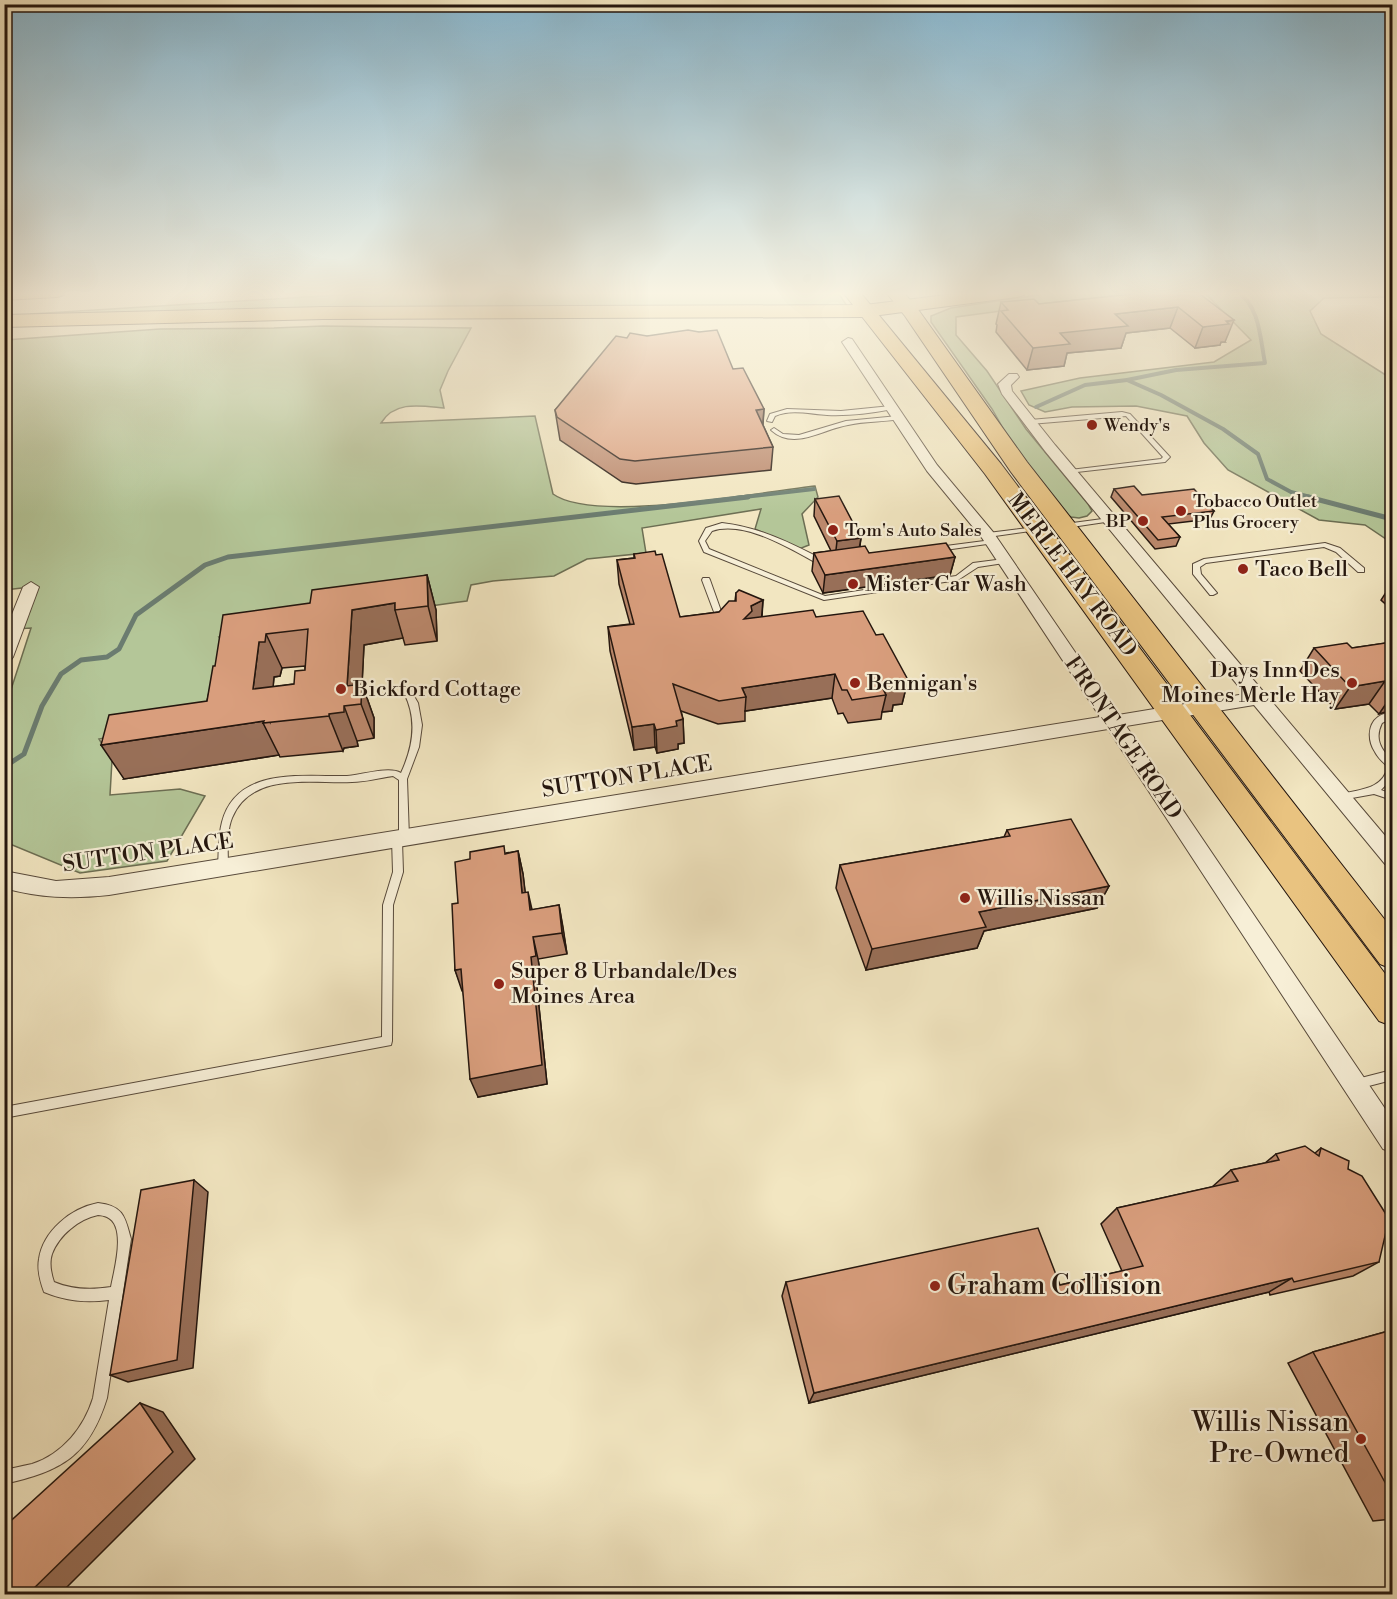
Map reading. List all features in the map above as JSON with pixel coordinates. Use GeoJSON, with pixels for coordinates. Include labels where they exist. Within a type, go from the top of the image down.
{"type":"FeatureCollection","features":[{"type":"Feature","properties":{"kind":"main road","name":"MERLE HAY ROAD"},"geometry":{"type":"LineString","coordinates":[[909,366],[993,469],[1392,1010]]}},
{"type":"Feature","properties":{"kind":"main road","name":"MERLE HAY ROAD"},"geometry":{"type":"LineString","coordinates":[[947,366],[1019,467],[1392,954]]}},
{"type":"Feature","properties":{"kind":"street","name":"FRONTAGE ROAD"},"geometry":{"type":"LineString","coordinates":[[864,366],[932,468],[990,539],[1392,1140]]}},
{"type":"Feature","properties":{"kind":"street"},"geometry":{"type":"LineString","coordinates":[[1013,377],[1004,384],[1006,391],[1030,422],[1392,858]]}},
{"type":"Feature","properties":{"kind":"street"},"geometry":{"type":"LineString","coordinates":[[4,657],[31,587]]}},
{"type":"Feature","properties":{"kind":"street","name":"SUTTON PLACE"},"geometry":{"type":"LineString","coordinates":[[9,886],[75,891],[1259,698]]}},
{"type":"Feature","properties":{"kind":"lane"},"geometry":{"type":"LineString","coordinates":[[770,421],[770,417],[775,413],[801,410],[834,414],[895,413]]}},
{"type":"Feature","properties":{"kind":"lane"},"geometry":{"type":"LineString","coordinates":[[774,430],[782,436],[810,435],[844,423],[895,413]]}},
{"type":"Feature","properties":{"kind":"lane"},"geometry":{"type":"LineString","coordinates":[[1030,422],[1122,414],[1128,416],[1167,457],[1163,461],[1070,472]]}},
{"type":"Feature","properties":{"kind":"lane"},"geometry":{"type":"LineString","coordinates":[[1065,526],[1110,520]]}},
{"type":"Feature","properties":{"kind":"lane"},"geometry":{"type":"LineString","coordinates":[[836,562],[825,564],[743,526],[717,527],[708,531],[702,541],[706,550],[824,598],[958,578],[976,565],[1004,561]]}},
{"type":"Feature","properties":{"kind":"lane"},"geometry":{"type":"LineString","coordinates":[[925,551],[1037,529]]}},
{"type":"Feature","properties":{"kind":"lane"},"geometry":{"type":"LineString","coordinates":[[1214,593],[1197,574],[1196,566],[1204,561],[1325,545],[1338,550],[1361,570]]}},
{"type":"Feature","properties":{"kind":"lane"},"geometry":{"type":"LineString","coordinates":[[706,580],[722,618],[731,621]]}},
{"type":"Feature","properties":{"kind":"lane"},"geometry":{"type":"LineString","coordinates":[[4,1113],[387,1041],[388,905],[398,872],[403,779],[416,744],[415,703],[408,693]]}},
{"type":"Feature","properties":{"kind":"lane"},"geometry":{"type":"LineString","coordinates":[[1374,791],[1392,773],[1392,767],[1374,747],[1372,740],[1382,717],[1392,716]]}},
{"type":"Feature","properties":{"kind":"lane"},"geometry":{"type":"LineString","coordinates":[[223,868],[228,816],[238,800],[252,789],[272,781],[292,778],[355,779],[394,773],[403,779]]}},
{"type":"Feature","properties":{"kind":"lane"},"geometry":{"type":"LineString","coordinates":[[1341,797],[1374,791],[1392,797]]}},
{"type":"Feature","properties":{"kind":"lane"},"geometry":{"type":"LineString","coordinates":[[1355,1084],[1392,1075]]}},
{"type":"Feature","properties":{"kind":"lane"},"geometry":{"type":"LineString","coordinates":[[4,1477],[35,1470],[56,1460],[80,1440],[94,1417],[100,1398],[117,1292],[125,1239],[119,1218],[106,1209],[89,1211],[70,1220],[56,1236],[46,1255],[44,1272],[49,1287],[85,1298],[117,1292]]}},
{"type":"Feature","properties":{"kind":"green space"},"geometry":{"type":"Polygon","coordinates":[[[5,366],[451,366],[440,390],[444,408],[410,406],[401,408],[387,416],[381,423],[535,416],[553,494],[574,503],[639,506],[719,499],[815,486],[818,497],[802,514],[809,545],[799,549],[755,529],[761,509],[642,528],[646,553],[587,559],[554,576],[471,585],[467,601],[219,637],[234,654],[221,716],[99,739],[112,760],[110,795],[180,789],[205,796],[167,861],[80,873],[5,842],[5,708],[31,628],[15,629],[31,587],[5,590],[5,366]]]}},
{"type":"Feature","properties":{"kind":"green space"},"geometry":{"type":"Polygon","coordinates":[[[962,366],[982,366],[987,371],[1026,429],[1088,504],[1092,511],[1087,516],[1071,517],[1061,512],[1021,460],[992,409],[962,366]]]}},
{"type":"Feature","properties":{"kind":"green space"},"geometry":{"type":"Polygon","coordinates":[[[1184,366],[1371,366],[1392,379],[1392,543],[1365,525],[1319,520],[1228,470],[1204,443],[1187,416],[1136,406],[1072,407],[1045,412],[1029,405],[1021,391],[1080,378],[1184,366]]]}},
{"type":"Feature","properties":{"kind":"building"},"geometry":{"type":"Polygon","coordinates":[[[592,366],[732,366],[733,369],[743,368],[764,409],[756,410],[773,447],[635,461],[620,459],[557,417],[555,410],[592,366]]]}},
{"type":"Feature","properties":{"kind":"building"},"geometry":{"type":"Polygon","coordinates":[[[1134,486],[1142,495],[1194,489],[1214,511],[1162,517],[1180,537],[1158,540],[1114,489],[1134,486]]]}},
{"type":"Feature","properties":{"kind":"building"},"geometry":{"type":"Polygon","coordinates":[[[839,496],[861,538],[837,541],[815,499],[839,496]]]}},
{"type":"Feature","properties":{"kind":"building"},"geometry":{"type":"Polygon","coordinates":[[[946,543],[955,557],[825,575],[814,553],[865,546],[869,553],[946,543]]]}},
{"type":"Feature","properties":{"kind":"building"},"geometry":{"type":"Polygon","coordinates":[[[655,551],[656,555],[662,554],[680,617],[719,612],[729,601],[736,601],[736,593],[739,590],[763,600],[751,606],[752,611],[744,619],[813,610],[816,617],[863,611],[876,635],[883,634],[908,680],[895,682],[897,687],[883,689],[886,695],[852,700],[847,690],[842,690],[835,674],[742,688],[746,697],[719,701],[673,684],[683,719],[676,721],[677,726],[656,730],[654,724],[632,727],[608,627],[634,624],[617,560],[635,558],[634,554],[655,551]]]}},
{"type":"Feature","properties":{"kind":"building"},"geometry":{"type":"Polygon","coordinates":[[[427,575],[428,606],[395,610],[395,603],[352,610],[347,686],[362,684],[361,704],[344,706],[344,712],[329,714],[329,716],[263,723],[264,721],[101,745],[109,715],[207,701],[223,615],[310,603],[312,590],[427,575]],[[308,629],[266,634],[265,642],[259,642],[253,689],[294,684],[295,671],[305,670],[308,629]]]}},
{"type":"Feature","properties":{"kind":"building"},"geometry":{"type":"Polygon","coordinates":[[[1392,642],[1392,689],[1385,681],[1350,687],[1314,648],[1347,643],[1352,648],[1392,642]]]}},
{"type":"Feature","properties":{"kind":"building","name":"Willis Nissan"},"geometry":{"type":"Polygon","coordinates":[[[1071,819],[1109,886],[979,912],[986,927],[872,949],[840,865],[1010,836],[1007,830],[1071,819]]]}},
{"type":"Feature","properties":{"kind":"building","name":"Super 8 Urbandale/Des Moines Area"},"geometry":{"type":"Polygon","coordinates":[[[504,846],[505,854],[518,851],[522,893],[528,892],[530,910],[559,905],[562,933],[533,937],[536,956],[531,957],[542,1065],[470,1079],[461,969],[455,970],[452,904],[458,903],[455,862],[470,859],[470,852],[504,846]]]}},
{"type":"Feature","properties":{"kind":"building","name":"Graham Collision"},"geometry":{"type":"Polygon","coordinates":[[[1305,1146],[1319,1156],[1321,1148],[1349,1161],[1348,1169],[1362,1176],[1389,1219],[1379,1262],[1294,1282],[1292,1278],[814,1393],[786,1282],[1038,1228],[1060,1285],[1143,1266],[1117,1208],[1238,1181],[1231,1170],[1279,1160],[1276,1154],[1305,1146]]]}},
{"type":"Feature","properties":{"kind":"building"},"geometry":{"type":"Polygon","coordinates":[[[194,1180],[177,1360],[110,1375],[141,1190],[194,1180]]]}},
{"type":"Feature","properties":{"kind":"building"},"geometry":{"type":"Polygon","coordinates":[[[1392,1330],[1392,1495],[1313,1352],[1392,1330]]]}},
{"type":"Feature","properties":{"kind":"building"},"geometry":{"type":"Polygon","coordinates":[[[140,1403],[173,1452],[28,1594],[10,1594],[4,1591],[4,1527],[140,1403]]]}},
{"type":"Feature","properties":{"kind":"waterway"},"geometry":{"type":"LineString","coordinates":[[1127,380],[1176,370],[1232,366]]}},
{"type":"Feature","properties":{"kind":"waterway"},"geometry":{"type":"LineString","coordinates":[[1036,407],[1085,385],[1127,380]]}},
{"type":"Feature","properties":{"kind":"waterway"},"geometry":{"type":"LineString","coordinates":[[1127,380],[1161,395],[1223,429],[1258,454],[1267,479],[1291,492],[1314,498]]}},
{"type":"Feature","properties":{"kind":"waterway"},"geometry":{"type":"LineString","coordinates":[[735,498],[814,489]]}},
{"type":"Feature","properties":{"kind":"waterway"},"geometry":{"type":"LineString","coordinates":[[4,767],[24,754],[42,706],[61,674],[81,660],[107,657],[119,649],[136,615],[205,565],[228,557],[748,497]]}},
{"type":"Feature","properties":{"kind":"waterway"},"geometry":{"type":"LineString","coordinates":[[1308,497],[1392,519]]}},
{"type":"Feature","properties":{"kind":"place","name":"Wendy's"},"geometry":{"type":"Point","coordinates":[1092,425]}},
{"type":"Feature","properties":{"kind":"place","name":"Tobacco Outlet Plus Grocery"},"geometry":{"type":"Point","coordinates":[1181,511]}},
{"type":"Feature","properties":{"kind":"place","name":"BP"},"geometry":{"type":"Point","coordinates":[1143,521]}},
{"type":"Feature","properties":{"kind":"place","name":"Tom's Auto Sales"},"geometry":{"type":"Point","coordinates":[833,530]}},
{"type":"Feature","properties":{"kind":"place","name":"Taco Bell"},"geometry":{"type":"Point","coordinates":[1243,569]}},
{"type":"Feature","properties":{"kind":"place","name":"Mister Car Wash"},"geometry":{"type":"Point","coordinates":[853,584]}},
{"type":"Feature","properties":{"kind":"place","name":"Bennigan's"},"geometry":{"type":"Point","coordinates":[855,683]}},
{"type":"Feature","properties":{"kind":"place","name":"Days Inn Des Moines Merle Hay"},"geometry":{"type":"Point","coordinates":[1352,683]}},
{"type":"Feature","properties":{"kind":"place","name":"Bickford Cottage"},"geometry":{"type":"Point","coordinates":[341,689]}},
{"type":"Feature","properties":{"kind":"place","name":"Willis Nissan"},"geometry":{"type":"Point","coordinates":[965,898]}},
{"type":"Feature","properties":{"kind":"place","name":"Super 8 Urbandale/Des Moines Area"},"geometry":{"type":"Point","coordinates":[499,984]}},
{"type":"Feature","properties":{"kind":"place","name":"Graham Collision"},"geometry":{"type":"Point","coordinates":[935,1286]}},
{"type":"Feature","properties":{"kind":"place","name":"Willis Nissan Pre-Owned"},"geometry":{"type":"Point","coordinates":[1361,1439]}}]}
